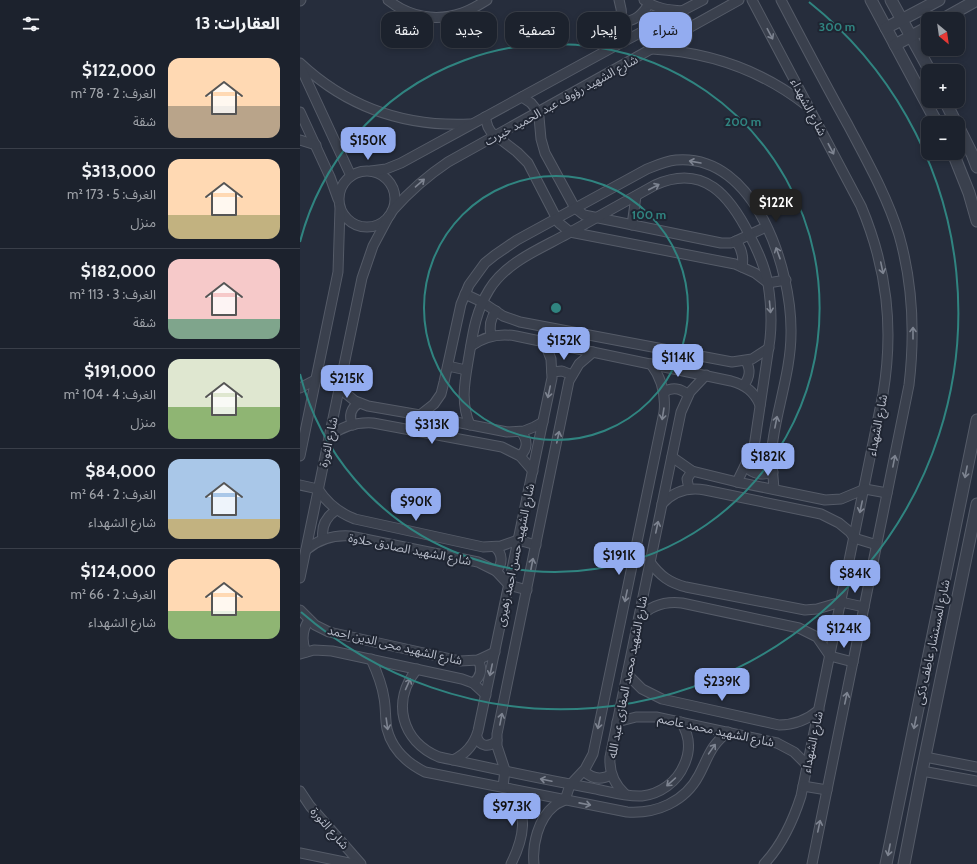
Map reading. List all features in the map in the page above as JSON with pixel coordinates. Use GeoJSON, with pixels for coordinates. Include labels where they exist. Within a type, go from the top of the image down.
{"type":"FeatureCollection","features":[{"type":"Feature","properties":{"kind":"street"},"geometry":{"type":"LineString","coordinates":[[388,0],[409,13],[436,18],[449,17],[463,13],[487,0]]}},
{"type":"Feature","properties":{"kind":"street"},"geometry":{"type":"LineString","coordinates":[[619,0],[622,12]]}},
{"type":"Feature","properties":{"kind":"street","name":"شارع الشهيد رؤوف عبد الحميد خيرت"},"geometry":{"type":"LineString","coordinates":[[631,38],[703,0]]}},
{"type":"Feature","properties":{"kind":"street","name":"شارع الشهيد رؤوف عبد الحميد خيرت"},"geometry":{"type":"LineString","coordinates":[[391,214],[407,195],[431,174],[448,162],[739,0]]}},
{"type":"Feature","properties":{"kind":"street","name":"شارع الشهداء"},"geometry":{"type":"LineString","coordinates":[[752,0],[864,212],[875,244],[885,283],[889,324],[887,369],[883,394],[808,765],[799,803],[791,824],[776,849],[764,864]]}},
{"type":"Feature","properties":{"kind":"street","name":"شارع الشهداء"},"geometry":{"type":"LineString","coordinates":[[781,0],[881,188],[899,235],[907,268],[913,318],[909,385],[812,864]]}},
{"type":"Feature","properties":{"kind":"street"},"geometry":{"type":"LineString","coordinates":[[891,0],[926,64]]}},
{"type":"Feature","properties":{"kind":"street"},"geometry":{"type":"LineString","coordinates":[[886,28],[940,0],[944,12]]}},
{"type":"Feature","properties":{"kind":"street"},"geometry":{"type":"LineString","coordinates":[[955,12],[977,0]]}},
{"type":"Feature","properties":{"kind":"street"},"geometry":{"type":"LineString","coordinates":[[875,1],[886,28],[933,116]]}},
{"type":"Feature","properties":{"kind":"street"},"geometry":{"type":"LineString","coordinates":[[631,20],[643,13],[647,2],[664,9],[683,11]]}},
{"type":"Feature","properties":{"kind":"street"},"geometry":{"type":"LineString","coordinates":[[895,45],[921,31]]}},
{"type":"Feature","properties":{"kind":"street","name":"شارع الشهيد رؤوف عبد الحميد خيرت"},"geometry":{"type":"LineString","coordinates":[[371,171],[386,169],[401,163],[611,48]]}},
{"type":"Feature","properties":{"kind":"street"},"geometry":{"type":"LineString","coordinates":[[652,49],[698,54],[736,65],[776,84],[809,107]]}},
{"type":"Feature","properties":{"kind":"street"},"geometry":{"type":"LineString","coordinates":[[300,63],[335,91],[378,112],[425,123],[474,124]]}},
{"type":"Feature","properties":{"kind":"street"},"geometry":{"type":"LineString","coordinates":[[300,66],[350,176]]}},
{"type":"Feature","properties":{"kind":"street"},"geometry":{"type":"LineString","coordinates":[[916,85],[921,82]]}},
{"type":"Feature","properties":{"kind":"street"},"geometry":{"type":"LineString","coordinates":[[522,97],[531,103],[538,113],[542,146],[575,208],[584,215],[721,243],[731,243],[766,227]]}},
{"type":"Feature","properties":{"kind":"street","name":"شارع الثورة"},"geometry":{"type":"LineString","coordinates":[[300,112],[330,177],[339,205],[338,272],[316,380],[302,428],[300,456]]}},
{"type":"Feature","properties":{"kind":"street"},"geometry":{"type":"LineString","coordinates":[[485,117],[488,127],[495,136],[523,157],[557,219],[562,226],[570,232],[728,262],[742,266],[755,273],[768,284]]}},
{"type":"Feature","properties":{"kind":"street"},"geometry":{"type":"LineString","coordinates":[[300,140],[316,146]]}},
{"type":"Feature","properties":{"kind":"street"},"geometry":{"type":"LineString","coordinates":[[965,140],[977,168]]}},
{"type":"Feature","properties":{"kind":"street"},"geometry":{"type":"LineString","coordinates":[[420,415],[434,404],[441,394],[458,314],[465,294],[476,274],[494,254],[516,240],[647,169],[676,160],[690,160],[710,166],[729,176],[748,197],[766,227],[778,255],[786,280],[791,318],[791,346],[772,442],[774,489]]}},
{"type":"Feature","properties":{"kind":"street"},"geometry":{"type":"LineString","coordinates":[[956,160],[969,193],[977,221]]}},
{"type":"Feature","properties":{"kind":"street"},"geometry":{"type":"LineString","coordinates":[[371,171],[383,176],[392,186],[395,198],[391,214],[385,221],[372,227],[359,226],[347,220],[339,205],[341,187],[350,176],[357,173],[371,171]]}},
{"type":"Feature","properties":{"kind":"street"},"geometry":{"type":"LineString","coordinates":[[470,425],[464,403],[463,392],[466,370],[475,320],[489,289],[517,262],[636,196],[666,181],[677,178],[700,180],[720,191],[738,214],[750,235],[762,262],[768,284],[771,325],[769,348],[754,446],[737,482]]}},
{"type":"Feature","properties":{"kind":"street"},"geometry":{"type":"LineString","coordinates":[[632,225],[636,196]]}},
{"type":"Feature","properties":{"kind":"street","name":"شارع الثورة"},"geometry":{"type":"LineString","coordinates":[[300,578],[363,272],[375,241],[391,214]]}},
{"type":"Feature","properties":{"kind":"street"},"geometry":{"type":"LineString","coordinates":[[736,241],[740,246],[743,255],[742,266]]}},
{"type":"Feature","properties":{"kind":"street"},"geometry":{"type":"LineString","coordinates":[[768,284],[786,280]]}},
{"type":"Feature","properties":{"kind":"street"},"geometry":{"type":"LineString","coordinates":[[465,294],[482,302],[511,320],[732,362],[746,361],[758,356],[769,348]]}},
{"type":"Feature","properties":{"kind":"street"},"geometry":{"type":"LineString","coordinates":[[491,336],[490,326],[496,311]]}},
{"type":"Feature","properties":{"kind":"street"},"geometry":{"type":"LineString","coordinates":[[471,346],[491,336],[508,334],[544,341],[731,381],[744,385],[754,394],[760,405]]}},
{"type":"Feature","properties":{"kind":"street","name":"شارع الشهيد حسن احمد زهيرى"},"geometry":{"type":"LineString","coordinates":[[453,760],[468,751],[477,737],[533,471],[552,372],[550,353],[544,341]]}},
{"type":"Feature","properties":{"kind":"street","name":"شارع الشهيد حسن احمد زهيرى"},"geometry":{"type":"LineString","coordinates":[[505,770],[497,740],[569,381],[579,364],[593,352]]}},
{"type":"Feature","properties":{"kind":"street"},"geometry":{"type":"LineString","coordinates":[[744,385],[748,380],[749,373],[746,361]]}},
{"type":"Feature","properties":{"kind":"street","name":"شارع الشهيد محمد المغازى عبد الله"},"geometry":{"type":"LineString","coordinates":[[570,785],[584,771],[591,759],[664,412],[664,392],[660,378],[651,364]]}},
{"type":"Feature","properties":{"kind":"street"},"geometry":{"type":"LineString","coordinates":[[448,366],[466,370]]}},
{"type":"Feature","properties":{"kind":"street"},"geometry":{"type":"LineString","coordinates":[[552,372],[562,372],[572,375]]}},
{"type":"Feature","properties":{"kind":"street","name":"شارع الشهيد محمد المغازى عبد الله"},"geometry":{"type":"LineString","coordinates":[[625,794],[617,786],[611,775],[610,757],[681,412],[688,395],[706,376]]}},
{"type":"Feature","properties":{"kind":"street"},"geometry":{"type":"LineString","coordinates":[[300,388],[316,380]]}},
{"type":"Feature","properties":{"kind":"street"},"geometry":{"type":"LineString","coordinates":[[339,388],[359,403],[375,408],[507,432],[521,432],[534,428],[543,422]]}},
{"type":"Feature","properties":{"kind":"street"},"geometry":{"type":"LineString","coordinates":[[664,392],[671,389],[678,389],[688,395]]}},
{"type":"Feature","properties":{"kind":"street"},"geometry":{"type":"LineString","coordinates":[[353,425],[351,421],[351,412],[359,403]]}},
{"type":"Feature","properties":{"kind":"street","name":"شارع المستشار عاطف ذكى"},"geometry":{"type":"LineString","coordinates":[[886,864],[977,420]]}},
{"type":"Feature","properties":{"kind":"street"},"geometry":{"type":"LineString","coordinates":[[329,437],[340,429],[353,425],[373,424],[502,447],[520,456],[533,471]]}},
{"type":"Feature","properties":{"kind":"street"},"geometry":{"type":"LineString","coordinates":[[520,456],[525,450],[526,442],[524,434],[521,432]]}},
{"type":"Feature","properties":{"kind":"street"},"geometry":{"type":"LineString","coordinates":[[672,457],[692,471],[825,500],[849,497],[865,489],[887,493]]}},
{"type":"Feature","properties":{"kind":"street"},"geometry":{"type":"LineString","coordinates":[[745,466],[756,473],[765,474],[773,472]]}},
{"type":"Feature","properties":{"kind":"street"},"geometry":{"type":"LineString","coordinates":[[689,489],[687,479],[692,471]]}},
{"type":"Feature","properties":{"kind":"street"},"geometry":{"type":"LineString","coordinates":[[300,485],[318,489]]}},
{"type":"Feature","properties":{"kind":"street","name":"شارع الشهيد الصادق حلاوة"},"geometry":{"type":"LineString","coordinates":[[318,489],[336,510],[355,519],[483,547],[495,547],[518,540]]}},
{"type":"Feature","properties":{"kind":"street"},"geometry":{"type":"LineString","coordinates":[[662,504],[674,494],[689,489],[705,490],[821,514],[839,523],[850,532],[854,538],[877,545]]}},
{"type":"Feature","properties":{"kind":"street","name":"شارع المستشار عاطف ذكى"},"geometry":{"type":"LineString","coordinates":[[904,864],[977,504]]}},
{"type":"Feature","properties":{"kind":"street"},"geometry":{"type":"LineString","coordinates":[[323,539],[324,524],[329,516],[336,510]]}},
{"type":"Feature","properties":{"kind":"street","name":"شارع الشهيد الصادق حلاوة"},"geometry":{"type":"LineString","coordinates":[[306,550],[323,539],[336,536],[350,536],[478,562],[496,571],[509,585]]}},
{"type":"Feature","properties":{"kind":"street"},"geometry":{"type":"LineString","coordinates":[[518,540],[536,545]]}},
{"type":"Feature","properties":{"kind":"street"},"geometry":{"type":"LineString","coordinates":[[495,547],[500,552],[502,559],[500,566],[496,571]]}},
{"type":"Feature","properties":{"kind":"street"},"geometry":{"type":"LineString","coordinates":[[650,562],[668,581],[686,587],[805,610],[824,608],[841,602],[864,607]]}},
{"type":"Feature","properties":{"kind":"street"},"geometry":{"type":"LineString","coordinates":[[509,585],[527,590]]}},
{"type":"Feature","properties":{"kind":"street"},"geometry":{"type":"LineString","coordinates":[[639,618],[651,607],[658,604],[674,602],[690,605],[800,628],[817,637],[830,656],[853,662]]}},
{"type":"Feature","properties":{"kind":"street","name":"شارع الشهيد محى الدين احمد"},"geometry":{"type":"LineString","coordinates":[[300,610],[309,620],[329,632],[460,661],[478,660],[495,652]]}},
{"type":"Feature","properties":{"kind":"street"},"geometry":{"type":"LineString","coordinates":[[303,653],[304,630],[309,620]]}},
{"type":"Feature","properties":{"kind":"street"},"geometry":{"type":"LineString","coordinates":[[935,627],[951,632]]}},
{"type":"Feature","properties":{"kind":"street","name":"شارع الشهيد محى الدين احمد"},"geometry":{"type":"LineString","coordinates":[[303,653],[323,650],[462,679],[473,683],[486,695]]}},
{"type":"Feature","properties":{"kind":"street"},"geometry":{"type":"LineString","coordinates":[[371,659],[380,682],[390,737],[397,751],[409,763],[425,772],[627,812],[648,812],[668,806],[683,795],[694,782],[712,748],[728,732]]}},
{"type":"Feature","properties":{"kind":"street"},"geometry":{"type":"LineString","coordinates":[[473,683],[480,674],[481,667],[478,660]]}},
{"type":"Feature","properties":{"kind":"street"},"geometry":{"type":"LineString","coordinates":[[417,669],[412,675],[405,689],[402,704],[406,726],[416,743],[432,754],[453,760],[570,785],[642,796],[658,791],[678,776],[686,760],[689,744],[686,732],[681,722]]}},
{"type":"Feature","properties":{"kind":"street","name":"شارع الشهيد محمد عاصم"},"geometry":{"type":"LineString","coordinates":[[627,674],[642,689],[662,699],[779,725],[800,722],[819,710]]}},
{"type":"Feature","properties":{"kind":"street"},"geometry":{"type":"LineString","coordinates":[[385,706],[402,704]]}},
{"type":"Feature","properties":{"kind":"street","name":"شارع الشهيد محمد عاصم"},"geometry":{"type":"LineString","coordinates":[[617,722],[642,716],[656,717],[728,732],[783,745],[794,752],[808,765]]}},
{"type":"Feature","properties":{"kind":"street"},"geometry":{"type":"LineString","coordinates":[[477,737],[480,742],[486,746],[492,745],[497,740]]}},
{"type":"Feature","properties":{"kind":"street"},"geometry":{"type":"LineString","coordinates":[[925,757],[977,767]]}},
{"type":"Feature","properties":{"kind":"street"},"geometry":{"type":"LineString","coordinates":[[686,760],[702,768]]}},
{"type":"Feature","properties":{"kind":"street"},"geometry":{"type":"LineString","coordinates":[[505,770],[507,788],[521,806],[523,819],[521,838],[511,864]]}},
{"type":"Feature","properties":{"kind":"street"},"geometry":{"type":"LineString","coordinates":[[584,771],[597,779],[611,775]]}},
{"type":"Feature","properties":{"kind":"street"},"geometry":{"type":"LineString","coordinates":[[922,771],[977,781]]}},
{"type":"Feature","properties":{"kind":"street"},"geometry":{"type":"LineString","coordinates":[[534,864],[536,838],[542,822],[554,805],[565,800],[570,785]]}},
{"type":"Feature","properties":{"kind":"street"},"geometry":{"type":"LineString","coordinates":[[803,786],[827,790]]}},
{"type":"Feature","properties":{"kind":"street","name":"شارع الثورة"},"geometry":{"type":"LineString","coordinates":[[300,791],[310,806],[361,864]]}},
{"type":"Feature","properties":{"kind":"street"},"geometry":{"type":"LineString","coordinates":[[300,853],[354,864]]}}]}
